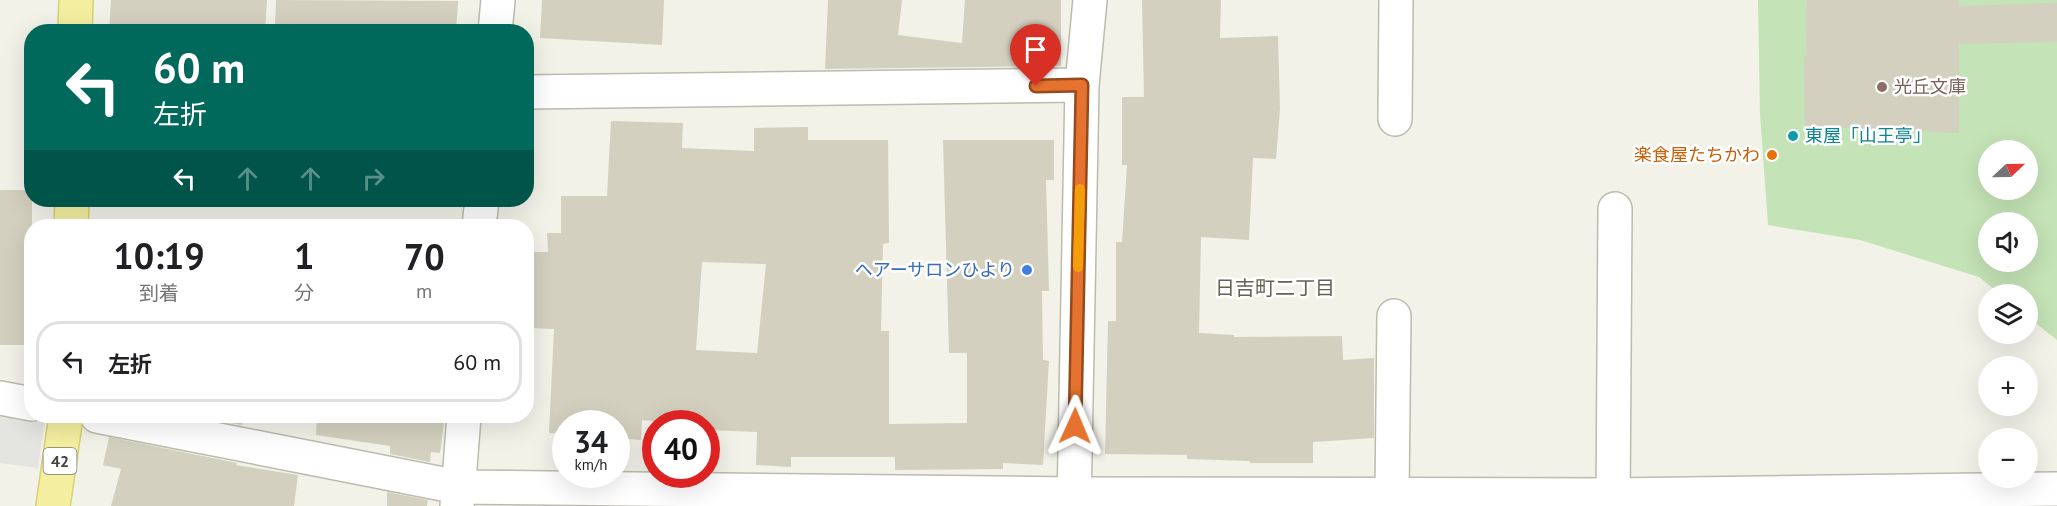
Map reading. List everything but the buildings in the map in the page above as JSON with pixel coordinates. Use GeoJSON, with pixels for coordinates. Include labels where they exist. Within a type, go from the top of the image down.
{"type":"FeatureCollection","features":[{"type":"Feature","properties":{"kind":"main road"},"geometry":{"type":"LineString","coordinates":[[75,24],[76,0]]}},
{"type":"Feature","properties":{"kind":"main road","name":"42"},"geometry":{"type":"LineString","coordinates":[[53,506],[65,423]]}},
{"type":"Feature","properties":{"kind":"street"},"geometry":{"type":"LineString","coordinates":[[496,24],[498,0]]}},
{"type":"Feature","properties":{"kind":"street"},"geometry":{"type":"LineString","coordinates":[[1074,500],[1082,85],[1090,0]]}},
{"type":"Feature","properties":{"kind":"street"},"geometry":{"type":"LineString","coordinates":[[1395,119],[1396,0]]}},
{"type":"Feature","properties":{"kind":"street"},"geometry":{"type":"LineString","coordinates":[[534,92],[1082,85]]}},
{"type":"Feature","properties":{"kind":"street"},"geometry":{"type":"LineString","coordinates":[[1613,501],[1615,209]]}},
{"type":"Feature","properties":{"kind":"street"},"geometry":{"type":"LineString","coordinates":[[1392,494],[1394,315]]}},
{"type":"Feature","properties":{"kind":"street"},"geometry":{"type":"LineString","coordinates":[[0,398],[24,402]]}},
{"type":"Feature","properties":{"kind":"street"},"geometry":{"type":"LineString","coordinates":[[129,423],[458,497],[1074,500],[1392,494],[1613,501],[2057,489]]}},
{"type":"Feature","properties":{"kind":"street"},"geometry":{"type":"LineString","coordinates":[[458,497],[463,423]]}},
{"type":"Feature","properties":{"kind":"green space"},"geometry":{"type":"Polygon","coordinates":[[[1758,0],[2057,0],[2057,340],[2038,325],[2038,284],[1988,284],[1979,277],[1860,240],[1768,225],[1760,114],[1758,0]]]}},
{"type":"Feature","properties":{"kind":"shaded area"},"geometry":{"type":"Polygon","coordinates":[[[0,411],[24,414],[24,423],[44,423],[38,468],[0,463],[0,411]]]}},
{"type":"Feature","properties":{"kind":"slow traffic"},"geometry":{"type":"LineString","coordinates":[[1078,267],[1080,189]]}},
{"type":"Feature","properties":{"kind":"place","name":"光丘文庫"},"geometry":{"type":"Point","coordinates":[1882,87]}},
{"type":"Feature","properties":{"kind":"place","name":"東屋「山王亭」"},"geometry":{"type":"Point","coordinates":[1793,136]}},
{"type":"Feature","properties":{"kind":"place","name":"楽食屋たちかわ"},"geometry":{"type":"Point","coordinates":[1772,155]}},
{"type":"Feature","properties":{"kind":"place","name":"ヘアーサロンひより"},"geometry":{"type":"Point","coordinates":[1027,270]}},
{"type":"Feature","properties":{"kind":"district","name":"日吉町二丁目"},"geometry":{"type":"Point","coordinates":[1275,288]}},
{"type":"Feature","properties":{"kind":"route"},"geometry":{"type":"LineString","coordinates":[[1036,86],[1082,85],[1075,426]]}}]}
